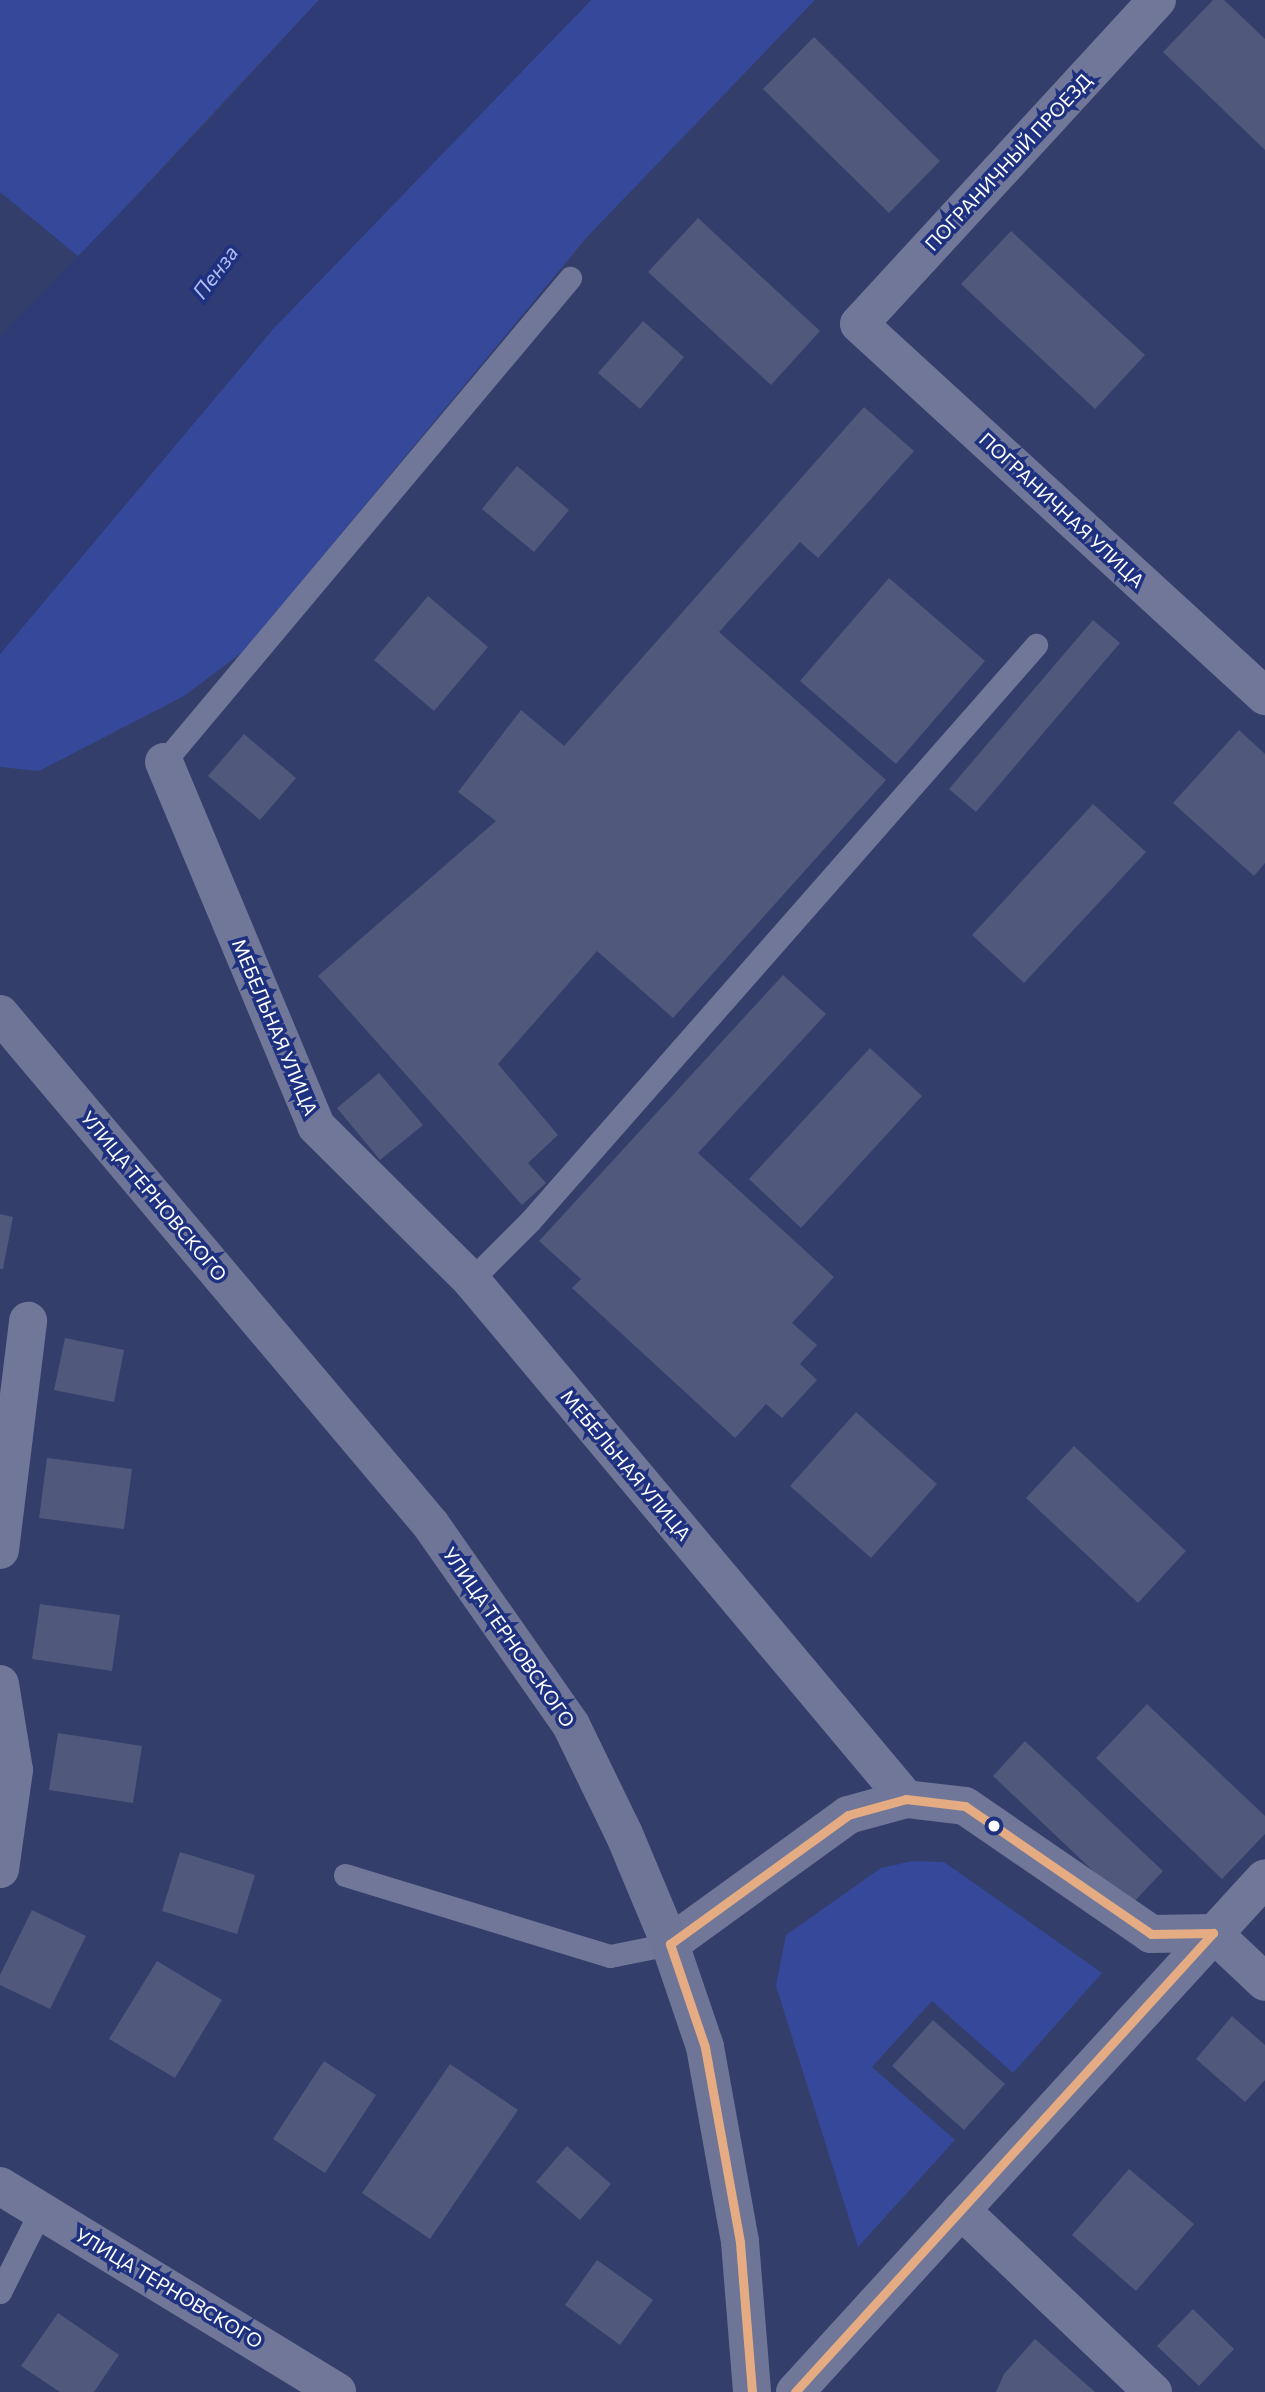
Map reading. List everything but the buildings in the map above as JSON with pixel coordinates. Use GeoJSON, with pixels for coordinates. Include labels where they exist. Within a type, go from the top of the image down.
{"type":"FeatureCollection","features":[{"type":"Feature","properties":{"kind":"main road","name":"УЛИЦА ТЕРНОВСКОГО"},"geometry":{"type":"LineString","coordinates":[[3,1018],[431,1525],[571,1725],[624,1834],[670,1944],[705,2047],[740,2242],[752,2392]]}},
{"type":"Feature","properties":{"kind":"street","name":"ПОГРАНИЧНЫЙ ПРОЕЗД"},"geometry":{"type":"LineString","coordinates":[[859,324],[1157,0]]}},
{"type":"Feature","properties":{"kind":"street","name":"ПОГРАНИЧНАЯ УЛИЦА"},"geometry":{"type":"LineString","coordinates":[[859,324],[1265,696]]}},
{"type":"Feature","properties":{"kind":"street","name":"МЕБЕЛЬНАЯ УЛИЦА"},"geometry":{"type":"LineString","coordinates":[[164,762],[316,1126],[471,1280],[906,1799]]}},
{"type":"Feature","properties":{"kind":"street"},"geometry":{"type":"LineString","coordinates":[[0,1550],[28,1321]]}},
{"type":"Feature","properties":{"kind":"street"},"geometry":{"type":"LineString","coordinates":[[0,1684],[14,1770],[0,1868]]}},
{"type":"Feature","properties":{"kind":"street"},"geometry":{"type":"LineString","coordinates":[[670,1944],[848,1815],[906,1799],[965,1806],[1151,1934],[1213,1933],[1265,1982]]}},
{"type":"Feature","properties":{"kind":"street"},"geometry":{"type":"LineString","coordinates":[[795,2392],[1265,1878]]}},
{"type":"Feature","properties":{"kind":"street","name":"УЛИЦА ТЕРНОВСКОГО"},"geometry":{"type":"LineString","coordinates":[[0,2186],[337,2392]]}},
{"type":"Feature","properties":{"kind":"street"},"geometry":{"type":"LineString","coordinates":[[961,2210],[1153,2392]]}},
{"type":"Feature","properties":{"kind":"lane"},"geometry":{"type":"LineString","coordinates":[[164,762],[569,278]]}},
{"type":"Feature","properties":{"kind":"lane"},"geometry":{"type":"LineString","coordinates":[[471,1280],[530,1222],[1036,645]]}},
{"type":"Feature","properties":{"kind":"lane"},"geometry":{"type":"LineString","coordinates":[[345,1875],[610,1956],[670,1944]]}},
{"type":"Feature","properties":{"kind":"lane"},"geometry":{"type":"LineString","coordinates":[[0,2292],[41,2210]]}},
{"type":"Feature","properties":{"kind":"shaded area"},"geometry":{"type":"Polygon","coordinates":[[[0,0],[319,0],[79,257],[0,192],[0,0]]]}},
{"type":"Feature","properties":{"kind":"shaded area"},"geometry":{"type":"Polygon","coordinates":[[[591,0],[815,0],[587,237],[244,651],[184,696],[39,771],[0,767],[0,654],[273,329],[591,0]]]}},
{"type":"Feature","properties":{"kind":"shaded area"},"geometry":{"type":"Polygon","coordinates":[[[913,1861],[944,1862],[1102,1973],[1013,2073],[932,2001],[872,2067],[955,2140],[858,2247],[776,1986],[786,1935],[881,1868],[913,1861]]]}},
{"type":"Feature","properties":{"kind":"water","name":"Пенза"},"geometry":{"type":"Polygon","coordinates":[[[319,0],[591,0],[273,329],[0,654],[0,336],[201,130],[319,0]]]}},
{"type":"Feature","properties":{"kind":"transit line"},"geometry":{"type":"LineString","coordinates":[[752,2392],[740,2242],[705,2047],[670,1944],[848,1815],[906,1799],[965,1806],[1151,1934],[1213,1933]]}},
{"type":"Feature","properties":{"kind":"transit line"},"geometry":{"type":"LineString","coordinates":[[795,2392],[1213,1933]]}}]}
